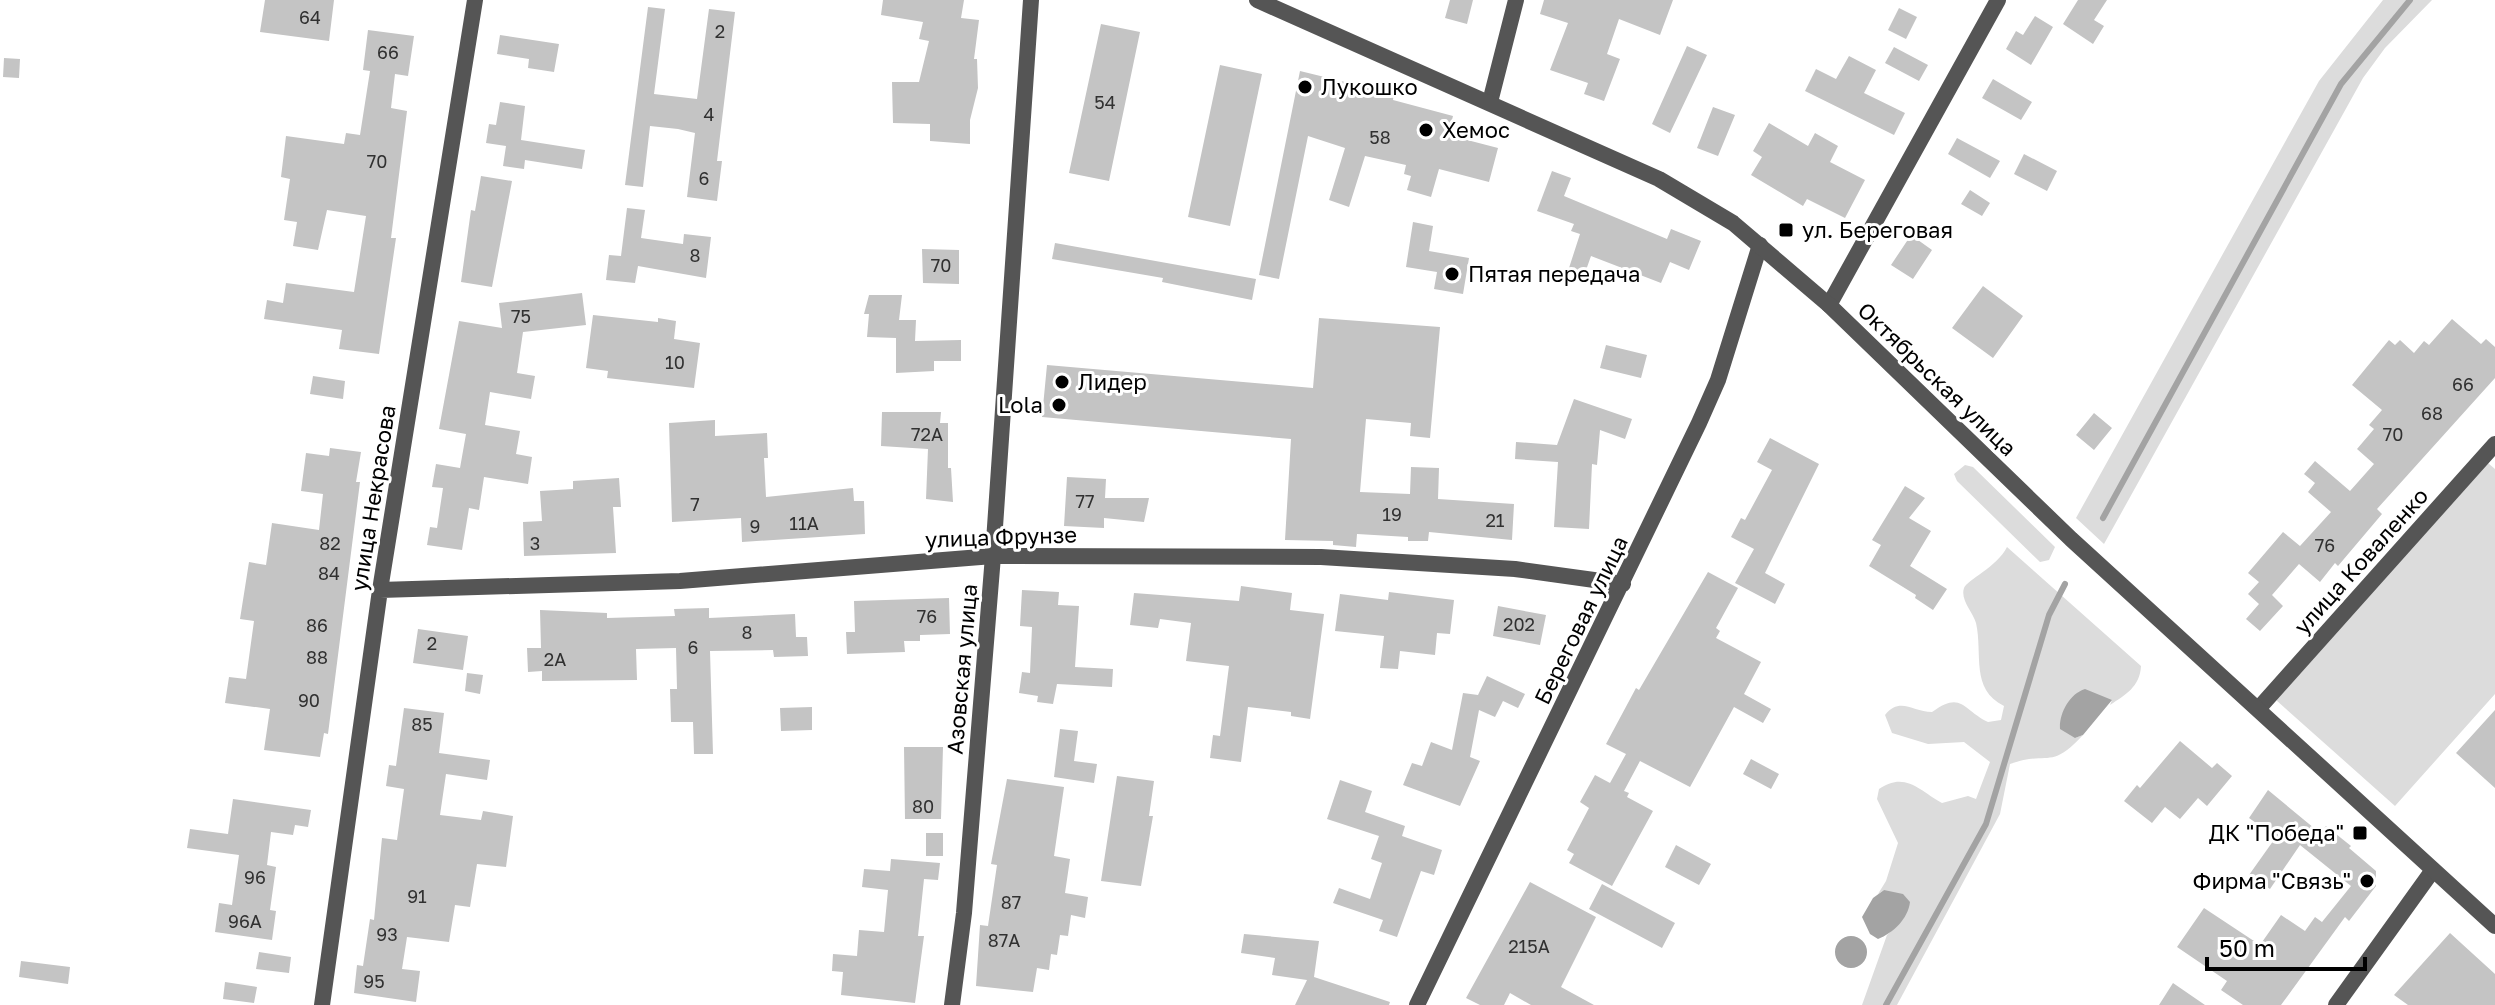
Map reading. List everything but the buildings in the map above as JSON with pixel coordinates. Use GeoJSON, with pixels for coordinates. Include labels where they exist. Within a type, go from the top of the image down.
{"type":"FeatureCollection","features":[{"type":"Feature","properties":{"kind":"street","name":"улица Некрасова"},"geometry":{"type":"LineString","coordinates":[[322,1005],[380,590],[475,0]]}},
{"type":"Feature","properties":{"kind":"street","name":"Азовская улица"},"geometry":{"type":"LineString","coordinates":[[952,1005],[964,913],[993,556],[1031,0]]}},
{"type":"Feature","properties":{"kind":"street","name":"Октябрьская улица"},"geometry":{"type":"LineString","coordinates":[[1257,0],[1490,102],[1659,179],[1704,203],[1760,245],[1829,305],[2071,539],[2495,926]]}},
{"type":"Feature","properties":{"kind":"street"},"geometry":{"type":"LineString","coordinates":[[1490,102],[1516,0]]}},
{"type":"Feature","properties":{"kind":"street"},"geometry":{"type":"LineString","coordinates":[[1829,305],[1998,0]]}},
{"type":"Feature","properties":{"kind":"street","name":"Береговая улица"},"geometry":{"type":"LineString","coordinates":[[1417,1005],[1623,584],[1718,380],[1760,245]]}},
{"type":"Feature","properties":{"kind":"street","name":"улица Коваленко"},"geometry":{"type":"LineString","coordinates":[[2259,708],[2495,444]]}},
{"type":"Feature","properties":{"kind":"street","name":"улица Фрунзе"},"geometry":{"type":"LineString","coordinates":[[380,590],[666,582],[993,556],[1321,557],[1515,569],[1623,584]]}},
{"type":"Feature","properties":{"kind":"street"},"geometry":{"type":"LineString","coordinates":[[2336,1005],[2433,870]]}},
{"type":"Feature","properties":{"kind":"shaded area"},"geometry":{"type":"Polygon","coordinates":[[[2383,0],[2432,0],[2385,48],[2363,78],[2104,544],[2076,518],[2319,81],[2383,0]]]}},
{"type":"Feature","properties":{"kind":"shaded area"},"geometry":{"type":"Polygon","coordinates":[[[2488,463],[2495,469],[2495,694],[2395,806],[2276,700],[2488,463]]]}},
{"type":"Feature","properties":{"kind":"shaded area"},"geometry":{"type":"Polygon","coordinates":[[[1965,465],[1973,467],[2055,547],[2049,560],[2040,562],[1957,481],[1954,474],[1965,465]]]}},
{"type":"Feature","properties":{"kind":"shaded area"},"geometry":{"type":"Polygon","coordinates":[[[2007,547],[2141,666],[2138,680],[2131,690],[2110,705],[2112,700],[2075,738],[2083,735],[2063,753],[2010,764],[2000,814],[1897,1005],[1862,1005],[1887,935],[1898,924],[1884,890],[1878,894],[1886,881],[1898,843],[1877,799],[1879,789],[1904,782],[1942,803],[1968,796],[1976,799],[1990,762],[1964,742],[1928,744],[1892,733],[1885,715],[1901,706],[1932,712],[1956,702],[1988,722],[2001,720],[2004,706],[1993,699],[1982,680],[1976,623],[1963,592],[1966,585],[1996,561],[2007,547]]]}},
{"type":"Feature","properties":{"kind":"shaded area"},"geometry":{"type":"Polygon","coordinates":[[[2085,689],[2112,700],[2083,735],[2075,738],[2060,729],[2061,717],[2070,700],[2085,689]]]}},
{"type":"Feature","properties":{"kind":"shaded area"},"geometry":{"type":"Polygon","coordinates":[[[1884,890],[1903,894],[1910,902],[1899,925],[1878,939],[1870,934],[1862,917],[1873,898],[1884,890]]]}},
{"type":"Feature","properties":{"kind":"shaded area"},"geometry":{"type":"Polygon","coordinates":[[[1851,936],[1863,940],[1867,952],[1863,964],[1851,968],[1839,964],[1835,952],[1839,940],[1851,936]]]}},
{"type":"Feature","properties":{"kind":"waterway"},"geometry":{"type":"LineString","coordinates":[[2103,518],[2341,84],[2410,0]]}},
{"type":"Feature","properties":{"kind":"waterway"},"geometry":{"type":"LineString","coordinates":[[1886,1005],[1986,824],[2049,615],[2065,584]]}},
{"type":"Feature","properties":{"kind":"place","name":"Лукошко"},"geometry":{"type":"Point","coordinates":[1305,87]}},
{"type":"Feature","properties":{"kind":"place","name":"Хемос"},"geometry":{"type":"Point","coordinates":[1426,130]}},
{"type":"Feature","properties":{"kind":"place","name":"ул. Береговая"},"geometry":{"type":"Point","coordinates":[1786,230]}},
{"type":"Feature","properties":{"kind":"place","name":"Пятая передача"},"geometry":{"type":"Point","coordinates":[1452,274]}},
{"type":"Feature","properties":{"kind":"place","name":"Лидер"},"geometry":{"type":"Point","coordinates":[1062,382]}},
{"type":"Feature","properties":{"kind":"place","name":"Lola"},"geometry":{"type":"Point","coordinates":[1059,405]}},
{"type":"Feature","properties":{"kind":"place","name":"ДК \"Победа\""},"geometry":{"type":"Point","coordinates":[2360,833]}},
{"type":"Feature","properties":{"kind":"place","name":"Фирма \"Связь\""},"geometry":{"type":"Point","coordinates":[2367,881]}}]}
